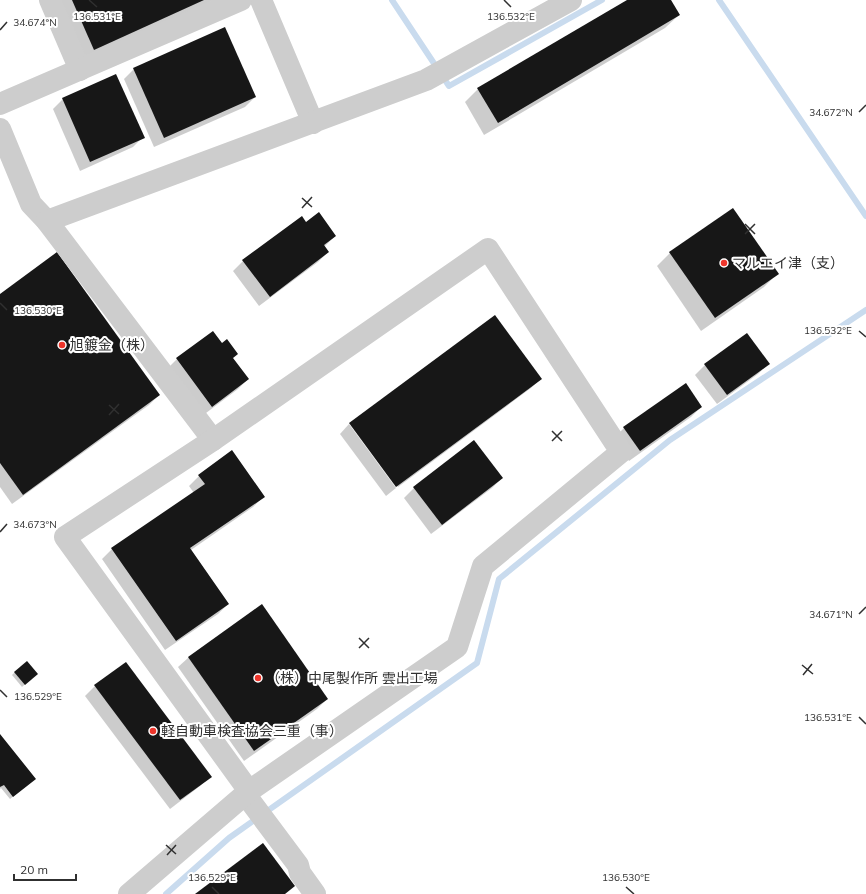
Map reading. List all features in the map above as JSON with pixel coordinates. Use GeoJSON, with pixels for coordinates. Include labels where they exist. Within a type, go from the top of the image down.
{"type":"FeatureCollection","features":[{"type":"Feature","properties":{"kind":"street"},"geometry":{"type":"LineString","coordinates":[[50,0],[80,70]]}},
{"type":"Feature","properties":{"kind":"street"},"geometry":{"type":"LineString","coordinates":[[0,104],[241,0]]}},
{"type":"Feature","properties":{"kind":"street"},"geometry":{"type":"LineString","coordinates":[[261,0],[313,123]]}},
{"type":"Feature","properties":{"kind":"street"},"geometry":{"type":"LineString","coordinates":[[47,221],[428,80],[571,0]]}},
{"type":"Feature","properties":{"kind":"street"},"geometry":{"type":"LineString","coordinates":[[0,129],[31,204],[47,221],[213,440]]}},
{"type":"Feature","properties":{"kind":"street"},"geometry":{"type":"LineString","coordinates":[[129,894],[249,796],[457,647],[483,566],[621,452],[488,249],[213,440],[66,537],[249,796],[269,827],[298,865],[300,873],[315,894]]}},
{"type":"Feature","properties":{"kind":"building"},"geometry":{"type":"Polygon","coordinates":[[[72,0],[204,0],[94,50],[72,0]]]}},
{"type":"Feature","properties":{"kind":"building"},"geometry":{"type":"Polygon","coordinates":[[[627,0],[671,0],[680,15],[498,123],[477,88],[627,0]]]}},
{"type":"Feature","properties":{"kind":"building"},"geometry":{"type":"Polygon","coordinates":[[[225,27],[256,97],[164,138],[133,68],[225,27]]]}},
{"type":"Feature","properties":{"kind":"building"},"geometry":{"type":"Polygon","coordinates":[[[116,74],[145,138],[90,162],[62,98],[116,74]]]}},
{"type":"Feature","properties":{"kind":"building","name":"マルエイ津（支）"},"geometry":{"type":"Polygon","coordinates":[[[733,208],[779,274],[715,318],[669,252],[733,208]]]}},
{"type":"Feature","properties":{"kind":"building"},"geometry":{"type":"Polygon","coordinates":[[[319,212],[336,236],[324,245],[329,252],[270,297],[242,260],[302,216],[306,222],[319,212]]]}},
{"type":"Feature","properties":{"kind":"building","name":"旭鍍金（株）"},"geometry":{"type":"Polygon","coordinates":[[[57,252],[160,395],[23,495],[0,463],[0,294],[57,252]]]}},
{"type":"Feature","properties":{"kind":"building"},"geometry":{"type":"Polygon","coordinates":[[[495,315],[542,379],[396,487],[349,423],[495,315]]]}},
{"type":"Feature","properties":{"kind":"building"},"geometry":{"type":"Polygon","coordinates":[[[213,331],[222,343],[227,339],[238,354],[233,358],[249,379],[212,407],[176,358],[213,331]]]}},
{"type":"Feature","properties":{"kind":"building"},"geometry":{"type":"Polygon","coordinates":[[[747,333],[770,364],[727,395],[704,364],[747,333]]]}},
{"type":"Feature","properties":{"kind":"building"},"geometry":{"type":"Polygon","coordinates":[[[686,383],[702,407],[640,451],[623,427],[686,383]]]}},
{"type":"Feature","properties":{"kind":"building"},"geometry":{"type":"Polygon","coordinates":[[[474,440],[503,478],[442,525],[413,487],[474,440]]]}},
{"type":"Feature","properties":{"kind":"building"},"geometry":{"type":"Polygon","coordinates":[[[232,450],[265,497],[190,548],[229,604],[176,641],[111,548],[205,484],[198,475],[232,450]]]}},
{"type":"Feature","properties":{"kind":"building","name":"（株）中尾製作所 雲出工場"},"geometry":{"type":"Polygon","coordinates":[[[262,604],[328,699],[254,751],[188,657],[262,604]]]}},
{"type":"Feature","properties":{"kind":"building"},"geometry":{"type":"Polygon","coordinates":[[[27,661],[38,674],[25,685],[14,672],[27,661]]]}},
{"type":"Feature","properties":{"kind":"building","name":"軽自動車検査協会三重（事）"},"geometry":{"type":"Polygon","coordinates":[[[126,662],[212,777],[180,800],[94,685],[126,662]]]}},
{"type":"Feature","properties":{"kind":"building"},"geometry":{"type":"Polygon","coordinates":[[[0,734],[36,779],[13,797],[4,785],[0,787],[0,734]]]}},
{"type":"Feature","properties":{"kind":"building"},"geometry":{"type":"Polygon","coordinates":[[[263,843],[295,886],[285,894],[195,894],[263,843]]]}},
{"type":"Feature","properties":{"kind":"waterway"},"geometry":{"type":"LineString","coordinates":[[392,0],[449,86],[602,0]]}},
{"type":"Feature","properties":{"kind":"waterway"},"geometry":{"type":"LineString","coordinates":[[719,0],[866,216]]}},
{"type":"Feature","properties":{"kind":"waterway"},"geometry":{"type":"LineString","coordinates":[[166,894],[229,838],[477,663],[499,579],[670,440],[866,310]]}},
{"type":"Feature","properties":{"kind":"place","name":"マルエイ津（支）"},"geometry":{"type":"Point","coordinates":[724,263]}},
{"type":"Feature","properties":{"kind":"place","name":"旭鍍金（株）"},"geometry":{"type":"Point","coordinates":[62,345]}},
{"type":"Feature","properties":{"kind":"place","name":"（株）中尾製作所 雲出工場"},"geometry":{"type":"Point","coordinates":[258,678]}},
{"type":"Feature","properties":{"kind":"place","name":"軽自動車検査協会三重（事）"},"geometry":{"type":"Point","coordinates":[153,731]}}]}
